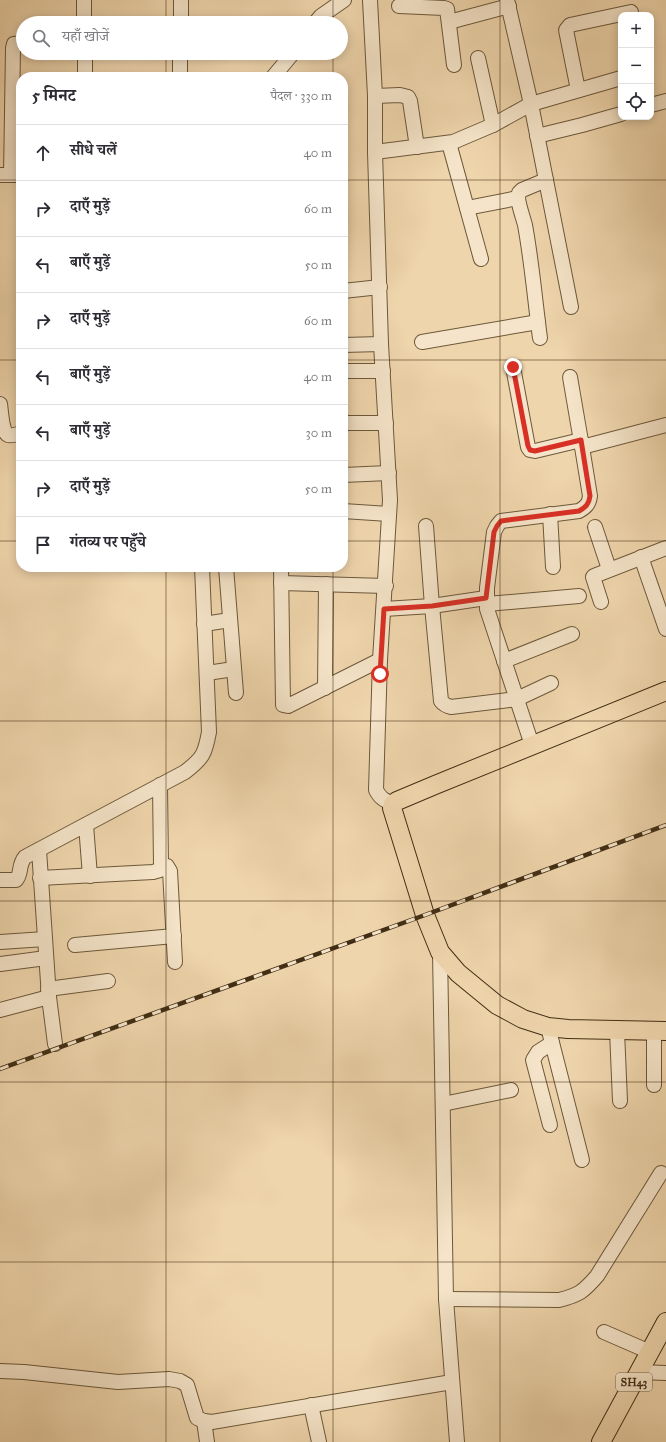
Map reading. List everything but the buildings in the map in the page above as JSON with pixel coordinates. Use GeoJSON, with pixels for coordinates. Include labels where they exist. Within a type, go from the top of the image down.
{"type":"FeatureCollection","features":[{"type":"Feature","properties":{"kind":"main road"},"geometry":{"type":"LineString","coordinates":[[660,1031],[568,1029],[550,1035],[497,1006],[458,973],[440,952],[425,915],[392,813],[392,808],[393,804],[435,784],[666,691]]}},
{"type":"Feature","properties":{"kind":"main road","name":"SH43"},"geometry":{"type":"LineString","coordinates":[[601,1442],[666,1322]]}},
{"type":"Feature","properties":{"kind":"street"},"geometry":{"type":"LineString","coordinates":[[84,0],[84,16]]}},
{"type":"Feature","properties":{"kind":"street"},"geometry":{"type":"LineString","coordinates":[[181,0],[181,16]]}},
{"type":"Feature","properties":{"kind":"street"},"geometry":{"type":"LineString","coordinates":[[322,16],[344,0]]}},
{"type":"Feature","properties":{"kind":"street"},"geometry":{"type":"LineString","coordinates":[[370,0],[381,344],[386,423],[389,514],[386,586],[380,660],[376,790],[383,800],[393,804]]}},
{"type":"Feature","properties":{"kind":"street"},"geometry":{"type":"LineString","coordinates":[[449,22],[508,3],[531,104],[571,308]]}},
{"type":"Feature","properties":{"kind":"street"},"geometry":{"type":"LineString","coordinates":[[398,6],[447,9],[454,65]]}},
{"type":"Feature","properties":{"kind":"street"},"geometry":{"type":"LineString","coordinates":[[578,90],[566,30],[570,25],[631,9]]}},
{"type":"Feature","properties":{"kind":"street"},"geometry":{"type":"LineString","coordinates":[[16,44],[14,44],[13,48],[16,79]]}},
{"type":"Feature","properties":{"kind":"street"},"geometry":{"type":"LineString","coordinates":[[478,58],[493,125]]}},
{"type":"Feature","properties":{"kind":"street"},"geometry":{"type":"LineString","coordinates":[[85,60],[85,72]]}},
{"type":"Feature","properties":{"kind":"street"},"geometry":{"type":"LineString","coordinates":[[180,60],[180,72]]}},
{"type":"Feature","properties":{"kind":"street"},"geometry":{"type":"LineString","coordinates":[[277,72],[287,60]]}},
{"type":"Feature","properties":{"kind":"street"},"geometry":{"type":"LineString","coordinates":[[375,152],[449,143],[493,125],[531,104],[618,79]]}},
{"type":"Feature","properties":{"kind":"street"},"geometry":{"type":"LineString","coordinates":[[374,96],[400,95],[408,97],[410,101],[417,148]]}},
{"type":"Feature","properties":{"kind":"street"},"geometry":{"type":"LineString","coordinates":[[654,104],[666,101]]}},
{"type":"Feature","properties":{"kind":"street"},"geometry":{"type":"LineString","coordinates":[[11,175],[16,103]]}},
{"type":"Feature","properties":{"kind":"street"},"geometry":{"type":"LineString","coordinates":[[537,136],[618,115]]}},
{"type":"Feature","properties":{"kind":"street"},"geometry":{"type":"LineString","coordinates":[[449,143],[481,259]]}},
{"type":"Feature","properties":{"kind":"street"},"geometry":{"type":"LineString","coordinates":[[540,338],[529,250],[518,198],[519,192],[522,190],[546,180]]}},
{"type":"Feature","properties":{"kind":"street"},"geometry":{"type":"LineString","coordinates":[[467,208],[518,198]]}},
{"type":"Feature","properties":{"kind":"street"},"geometry":{"type":"LineString","coordinates":[[348,290],[380,287]]}},
{"type":"Feature","properties":{"kind":"street"},"geometry":{"type":"LineString","coordinates":[[422,342],[538,322]]}},
{"type":"Feature","properties":{"kind":"street"},"geometry":{"type":"LineString","coordinates":[[348,345],[381,344]]}},
{"type":"Feature","properties":{"kind":"street"},"geometry":{"type":"LineString","coordinates":[[513,367],[530,450],[535,451],[581,444],[666,425]]}},
{"type":"Feature","properties":{"kind":"street"},"geometry":{"type":"LineString","coordinates":[[348,371],[383,371]]}},
{"type":"Feature","properties":{"kind":"street"},"geometry":{"type":"LineString","coordinates":[[532,745],[487,609],[486,601],[494,532],[501,521],[579,511],[586,507],[589,503],[590,496],[570,377]]}},
{"type":"Feature","properties":{"kind":"street"},"geometry":{"type":"LineString","coordinates":[[0,404],[6,433],[9,435],[16,434]]}},
{"type":"Feature","properties":{"kind":"street"},"geometry":{"type":"LineString","coordinates":[[348,423],[386,423]]}},
{"type":"Feature","properties":{"kind":"street"},"geometry":{"type":"LineString","coordinates":[[348,475],[388,473]]}},
{"type":"Feature","properties":{"kind":"street"},"geometry":{"type":"LineString","coordinates":[[348,511],[389,514]]}},
{"type":"Feature","properties":{"kind":"street"},"geometry":{"type":"LineString","coordinates":[[550,514],[553,567]]}},
{"type":"Feature","properties":{"kind":"street"},"geometry":{"type":"LineString","coordinates":[[426,526],[441,701],[446,706],[451,707],[517,699],[551,683]]}},
{"type":"Feature","properties":{"kind":"street"},"geometry":{"type":"LineString","coordinates":[[595,527],[609,569]]}},
{"type":"Feature","properties":{"kind":"street"},"geometry":{"type":"LineString","coordinates":[[601,602],[593,577],[596,574],[666,548]]}},
{"type":"Feature","properties":{"kind":"street"},"geometry":{"type":"LineString","coordinates":[[641,557],[665,621]]}},
{"type":"Feature","properties":{"kind":"street"},"geometry":{"type":"LineString","coordinates":[[0,880],[12,880],[18,878],[21,862],[25,857],[160,786],[190,769],[199,761],[206,749],[209,732],[202,572]]}},
{"type":"Feature","properties":{"kind":"street"},"geometry":{"type":"LineString","coordinates":[[226,572],[236,693]]}},
{"type":"Feature","properties":{"kind":"street"},"geometry":{"type":"LineString","coordinates":[[281,572],[283,705],[288,706],[380,660]]}},
{"type":"Feature","properties":{"kind":"street"},"geometry":{"type":"LineString","coordinates":[[281,583],[386,586]]}},
{"type":"Feature","properties":{"kind":"street"},"geometry":{"type":"LineString","coordinates":[[325,688],[326,584]]}},
{"type":"Feature","properties":{"kind":"street"},"geometry":{"type":"LineString","coordinates":[[384,609],[579,596]]}},
{"type":"Feature","properties":{"kind":"street"},"geometry":{"type":"LineString","coordinates":[[204,624],[230,620]]}},
{"type":"Feature","properties":{"kind":"street"},"geometry":{"type":"LineString","coordinates":[[504,661],[572,634]]}},
{"type":"Feature","properties":{"kind":"street"},"geometry":{"type":"LineString","coordinates":[[207,673],[234,669]]}},
{"type":"Feature","properties":{"kind":"street"},"geometry":{"type":"LineString","coordinates":[[40,878],[156,872],[160,870],[160,786]]}},
{"type":"Feature","properties":{"kind":"street"},"geometry":{"type":"LineString","coordinates":[[86,825],[90,876]]}},
{"type":"Feature","properties":{"kind":"street"},"geometry":{"type":"LineString","coordinates":[[39,850],[48,993],[55,1044]]}},
{"type":"Feature","properties":{"kind":"street"},"geometry":{"type":"LineString","coordinates":[[161,866],[167,866],[170,871],[175,962]]}},
{"type":"Feature","properties":{"kind":"street"},"geometry":{"type":"LineString","coordinates":[[75,945],[174,936]]}},
{"type":"Feature","properties":{"kind":"street"},"geometry":{"type":"LineString","coordinates":[[0,942],[45,939]]}},
{"type":"Feature","properties":{"kind":"street"},"geometry":{"type":"LineString","coordinates":[[440,952],[446,1299],[457,1442]]}},
{"type":"Feature","properties":{"kind":"street"},"geometry":{"type":"LineString","coordinates":[[0,964],[46,958]]}},
{"type":"Feature","properties":{"kind":"street"},"geometry":{"type":"LineString","coordinates":[[0,1010],[48,993],[108,981]]}},
{"type":"Feature","properties":{"kind":"street"},"geometry":{"type":"LineString","coordinates":[[618,1031],[620,1101]]}},
{"type":"Feature","properties":{"kind":"street"},"geometry":{"type":"LineString","coordinates":[[654,1085],[660,1031]]}},
{"type":"Feature","properties":{"kind":"street"},"geometry":{"type":"LineString","coordinates":[[550,1035],[533,1060],[550,1125]]}},
{"type":"Feature","properties":{"kind":"street"},"geometry":{"type":"LineString","coordinates":[[550,1035],[582,1160]]}},
{"type":"Feature","properties":{"kind":"street"},"geometry":{"type":"LineString","coordinates":[[443,1104],[511,1090]]}},
{"type":"Feature","properties":{"kind":"street"},"geometry":{"type":"LineString","coordinates":[[446,1299],[559,1300],[575,1296],[585,1290],[597,1276],[661,1173]]}},
{"type":"Feature","properties":{"kind":"street"},"geometry":{"type":"LineString","coordinates":[[604,1332],[650,1352]]}},
{"type":"Feature","properties":{"kind":"street"},"geometry":{"type":"LineString","coordinates":[[0,1371],[24,1372],[118,1382],[169,1379],[180,1381],[186,1385],[197,1418],[212,1422],[452,1382]]}},
{"type":"Feature","properties":{"kind":"street"},"geometry":{"type":"LineString","coordinates":[[639,1372],[666,1373]]}},
{"type":"Feature","properties":{"kind":"street"},"geometry":{"type":"LineString","coordinates":[[311,1405],[319,1442]]}},
{"type":"Feature","properties":{"kind":"street"},"geometry":{"type":"LineString","coordinates":[[204,1421],[207,1442]]}},
{"type":"Feature","properties":{"kind":"railway"},"geometry":{"type":"LineString","coordinates":[[0,1069],[425,915],[666,825]]}},
{"type":"Feature","properties":{"kind":"route"},"geometry":{"type":"LineString","coordinates":[[380,674],[384,609],[432,606],[486,598],[494,532],[501,521],[579,511],[586,507],[589,503],[590,496],[581,440],[535,451],[530,450],[513,367]]}}]}
